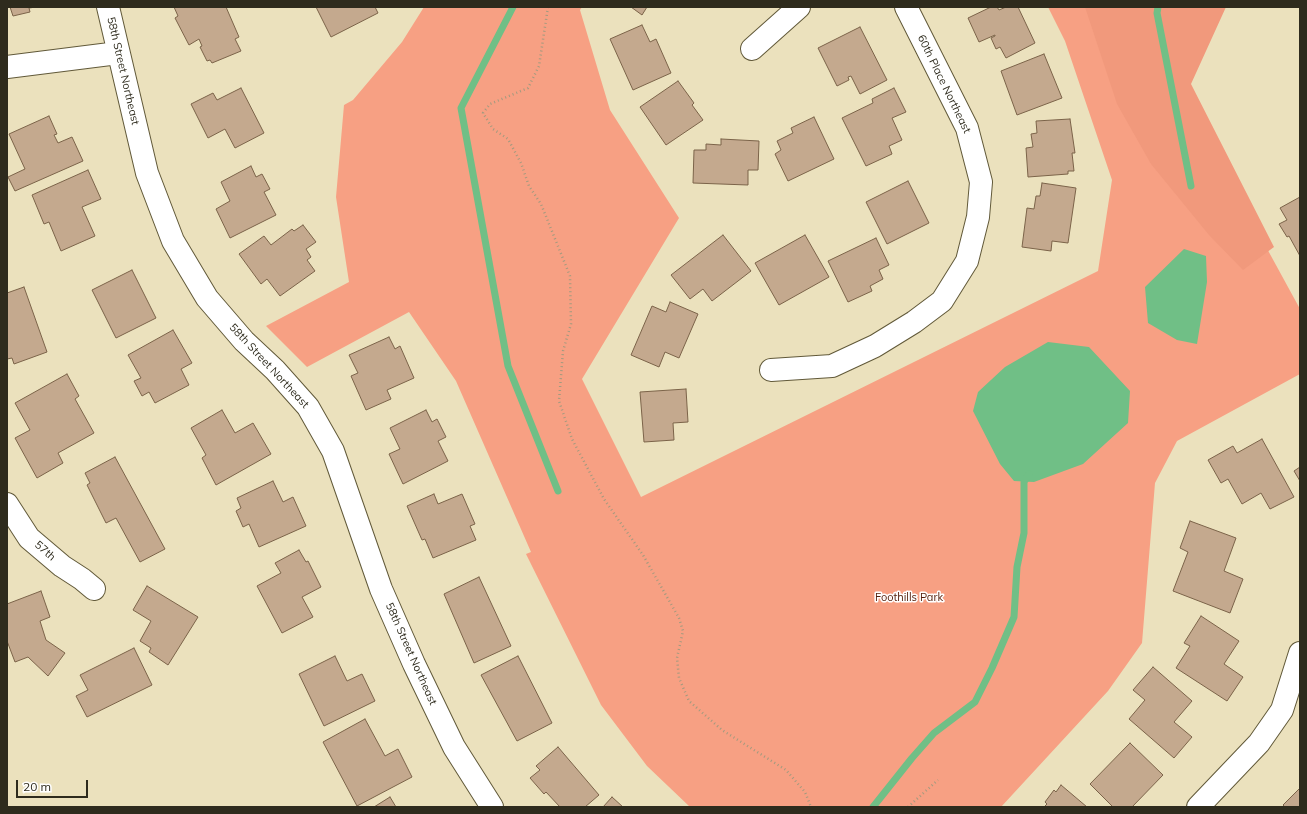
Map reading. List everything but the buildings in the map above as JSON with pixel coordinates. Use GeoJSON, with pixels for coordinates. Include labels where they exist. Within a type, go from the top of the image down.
{"type":"FeatureCollection","features":[{"type":"Feature","properties":{"kind":"street","name":"58th Street Northeast"},"geometry":{"type":"LineString","coordinates":[[108,7],[147,173],[173,241],[207,298],[244,341],[275,370],[308,407],[333,451],[381,589],[414,664],[454,747],[492,807]]}},
{"type":"Feature","properties":{"kind":"street"},"geometry":{"type":"LineString","coordinates":[[752,49],[799,7]]}},
{"type":"Feature","properties":{"kind":"street","name":"60th Place Northeast"},"geometry":{"type":"LineString","coordinates":[[771,370],[832,366],[875,346],[914,322],[942,301],[967,261],[978,217],[981,182],[967,128],[906,7]]}},
{"type":"Feature","properties":{"kind":"street"},"geometry":{"type":"LineString","coordinates":[[7,67],[118,53]]}},
{"type":"Feature","properties":{"kind":"street","name":"57th"},"geometry":{"type":"LineString","coordinates":[[7,504],[29,538],[62,566],[82,578],[94,589]]}},
{"type":"Feature","properties":{"kind":"street"},"geometry":{"type":"LineString","coordinates":[[1198,807],[1259,743],[1282,710],[1300,653]]}},
{"type":"Feature","properties":{"kind":"path"},"geometry":{"type":"LineString","coordinates":[[548,7],[539,66],[528,88],[490,104],[483,113],[493,129],[508,140],[521,163],[529,186],[541,204],[570,276],[571,324],[562,351],[559,401],[572,440],[604,499],[643,555],[679,618],[683,631],[678,658],[678,678],[689,701],[722,730],[786,770],[805,792],[811,807]]}},
{"type":"Feature","properties":{"kind":"path"},"geometry":{"type":"LineString","coordinates":[[908,807],[938,780]]}},
{"type":"Feature","properties":{"kind":"green space","name":"Foothills Park"},"geometry":{"type":"Polygon","coordinates":[[[424,7],[582,7],[580,10],[610,110],[679,218],[582,379],[641,497],[1098,271],[1112,180],[1065,41],[1048,7],[1135,7],[1300,309],[1300,374],[1177,441],[1155,483],[1142,643],[1108,691],[1001,807],[690,807],[647,766],[601,705],[526,554],[531,552],[456,381],[409,312],[307,367],[266,326],[349,282],[336,197],[344,105],[353,100],[402,42],[424,7]]]}},
{"type":"Feature","properties":{"kind":"shaded area"},"geometry":{"type":"Polygon","coordinates":[[[1085,7],[1226,7],[1191,84],[1274,247],[1243,270],[1209,235],[1151,164],[1117,104],[1085,7]]]}},
{"type":"Feature","properties":{"kind":"shaded area"},"geometry":{"type":"Polygon","coordinates":[[[1184,249],[1206,256],[1207,282],[1197,344],[1177,340],[1148,323],[1145,287],[1184,249]]]}},
{"type":"Feature","properties":{"kind":"shaded area"},"geometry":{"type":"Polygon","coordinates":[[[1048,342],[1089,347],[1130,391],[1128,423],[1083,464],[1034,482],[1014,481],[1000,464],[973,411],[978,392],[1005,367],[1048,342]]]}},
{"type":"Feature","properties":{"kind":"waterway"},"geometry":{"type":"LineString","coordinates":[[513,7],[461,108],[508,366],[558,491]]}},
{"type":"Feature","properties":{"kind":"waterway"},"geometry":{"type":"LineString","coordinates":[[1158,7],[1157,13],[1191,186]]}},
{"type":"Feature","properties":{"kind":"waterway"},"geometry":{"type":"LineString","coordinates":[[873,807],[934,733],[975,702],[992,668],[1014,617],[1017,567],[1024,533],[1024,482],[1029,474]]}}]}
